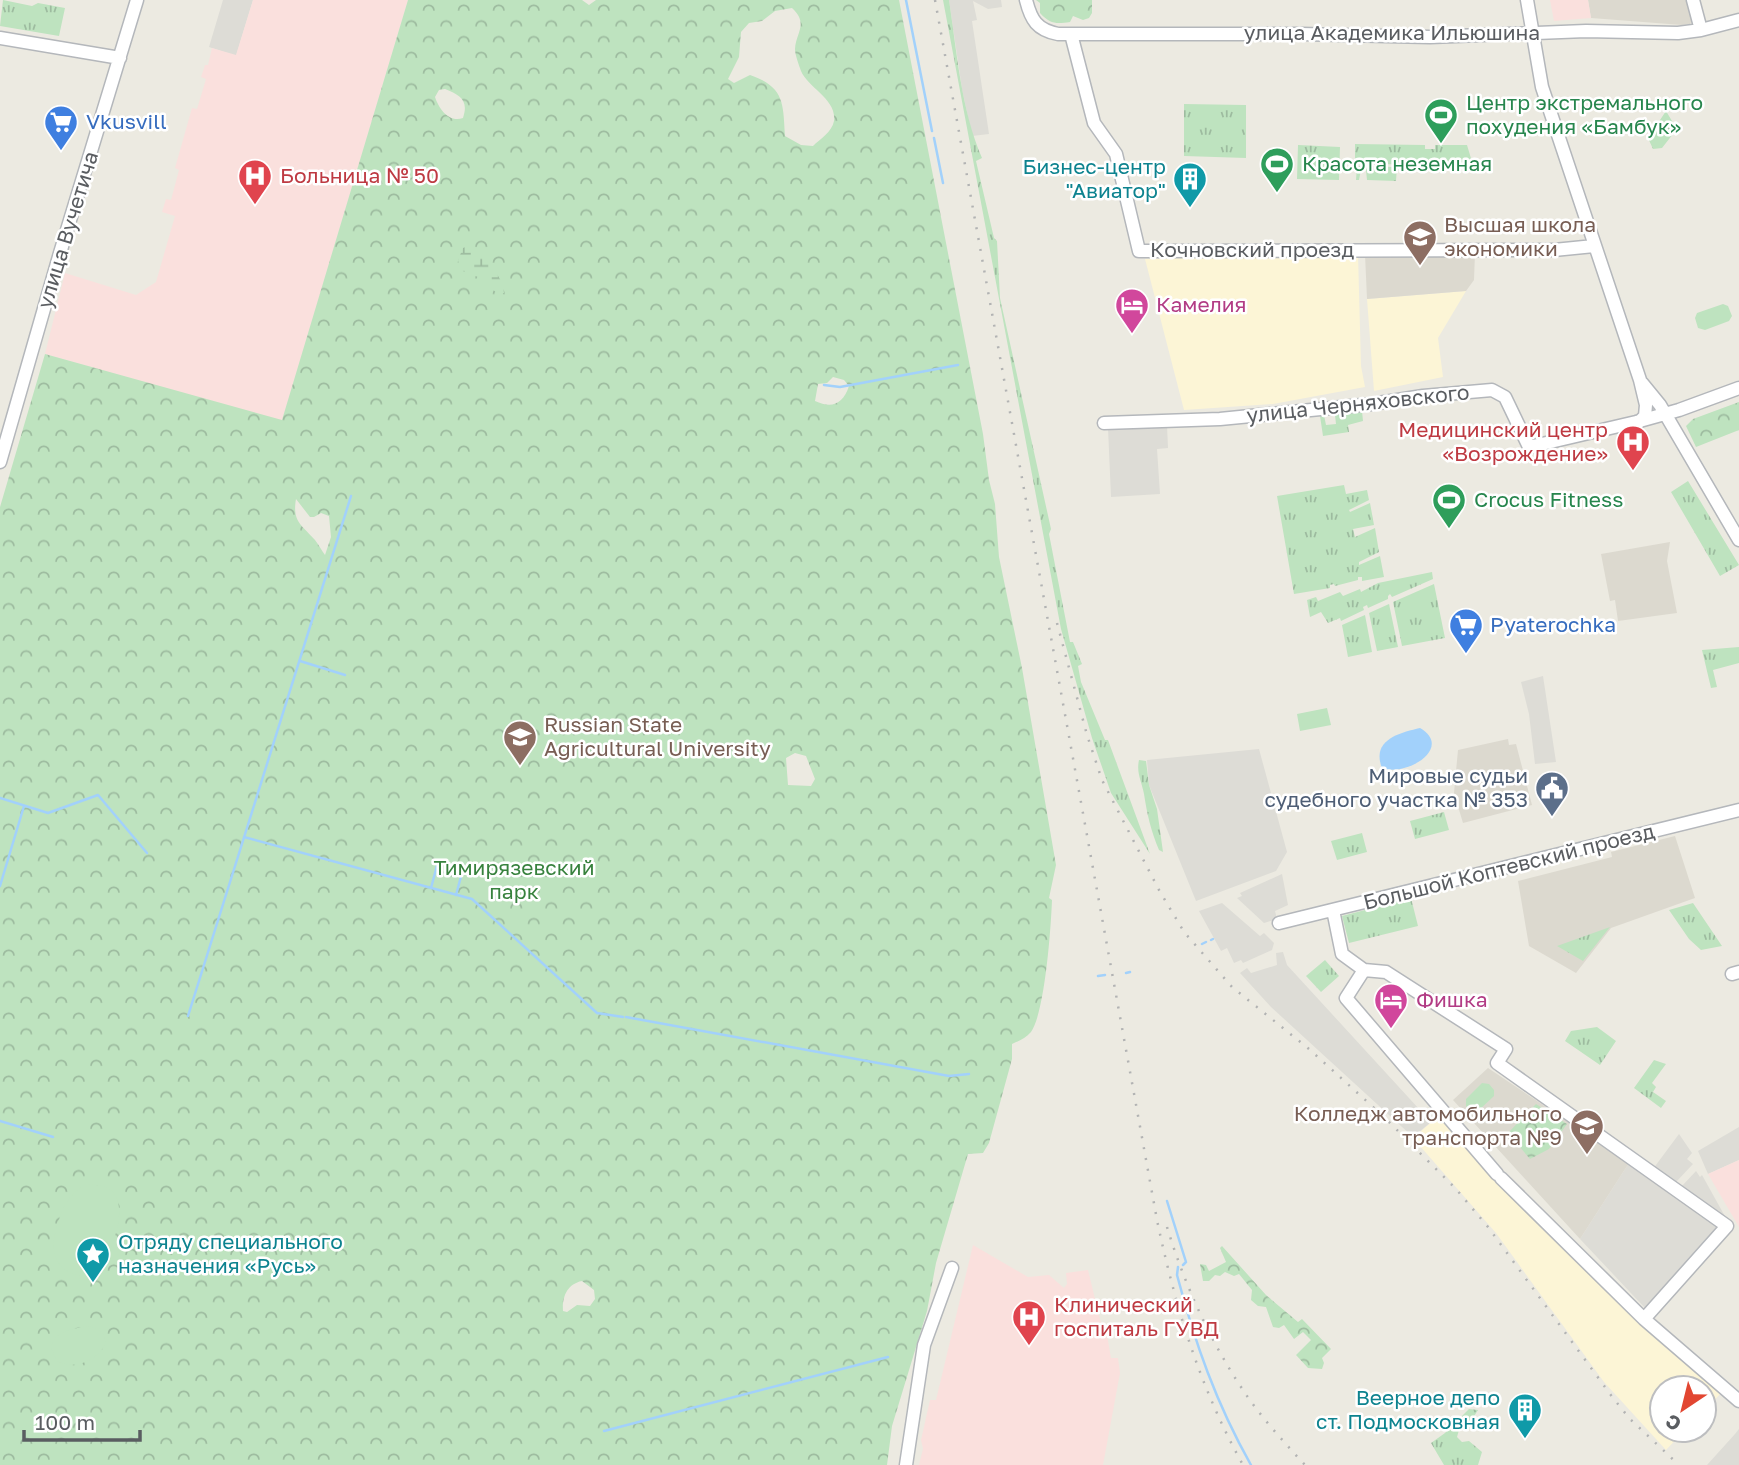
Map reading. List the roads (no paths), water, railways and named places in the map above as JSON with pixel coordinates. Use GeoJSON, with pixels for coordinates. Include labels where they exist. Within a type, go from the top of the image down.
{"type":"FeatureCollection","features":[{"type":"Feature","properties":{"kind":"street","name":"улица Вучетича"},"geometry":{"type":"LineString","coordinates":[[0,461],[137,0]]}},
{"type":"Feature","properties":{"kind":"street","name":"улица Академика Ильюшина"},"geometry":{"type":"LineString","coordinates":[[1026,0],[1034,23],[1044,30],[1072,34],[1430,37],[1586,31],[1678,33],[1739,20]]}},
{"type":"Feature","properties":{"kind":"street"},"geometry":{"type":"LineString","coordinates":[[1527,0],[1542,87],[1640,380],[1646,405],[1645,416],[1639,422]]}},
{"type":"Feature","properties":{"kind":"street"},"geometry":{"type":"LineString","coordinates":[[1693,0],[1701,30]]}},
{"type":"Feature","properties":{"kind":"street","name":"Кочновский проезд"},"geometry":{"type":"LineString","coordinates":[[1072,34],[1094,123],[1116,154],[1139,251],[1554,250],[1594,246]]}},
{"type":"Feature","properties":{"kind":"street"},"geometry":{"type":"LineString","coordinates":[[0,38],[120,58]]}},
{"type":"Feature","properties":{"kind":"street"},"geometry":{"type":"LineString","coordinates":[[1640,380],[1665,414],[1739,540]]}},
{"type":"Feature","properties":{"kind":"street","name":"улица Черняховского"},"geometry":{"type":"LineString","coordinates":[[1104,423],[1220,419],[1492,390],[1505,397],[1529,447],[1639,422],[1739,388]]}},
{"type":"Feature","properties":{"kind":"street","name":"Большой Коптевский проезд"},"geometry":{"type":"LineString","coordinates":[[1279,923],[1739,810]]}},
{"type":"Feature","properties":{"kind":"street"},"geometry":{"type":"LineString","coordinates":[[1333,910],[1342,954],[1364,970],[1386,972],[1506,1049],[1497,1063],[1727,1226],[1644,1319]]}},
{"type":"Feature","properties":{"kind":"street"},"geometry":{"type":"LineString","coordinates":[[1364,970],[1346,998],[1499,1176],[1644,1319],[1739,1401]]}},
{"type":"Feature","properties":{"kind":"street"},"geometry":{"type":"LineString","coordinates":[[906,1465],[925,1345],[952,1268]]}},
{"type":"Feature","properties":{"kind":"water"},"geometry":{"type":"Polygon","coordinates":[[[1420,728],[1429,736],[1432,744],[1423,759],[1403,768],[1382,768],[1380,751],[1384,744],[1396,735],[1420,728]]]}},
{"type":"Feature","properties":{"kind":"waterway"},"geometry":{"type":"LineString","coordinates":[[906,0],[932,131]]}},
{"type":"Feature","properties":{"kind":"waterway"},"geometry":{"type":"LineString","coordinates":[[934,138],[943,183]]}},
{"type":"Feature","properties":{"kind":"waterway"},"geometry":{"type":"LineString","coordinates":[[824,385],[840,387],[958,365]]}},
{"type":"Feature","properties":{"kind":"waterway"},"geometry":{"type":"LineString","coordinates":[[188,1016],[351,496]]}},
{"type":"Feature","properties":{"kind":"waterway"},"geometry":{"type":"LineString","coordinates":[[300,661],[345,675]]}},
{"type":"Feature","properties":{"kind":"waterway"},"geometry":{"type":"LineString","coordinates":[[0,798],[48,813],[98,795],[147,853]]}},
{"type":"Feature","properties":{"kind":"waterway"},"geometry":{"type":"LineString","coordinates":[[0,886],[24,806]]}},
{"type":"Feature","properties":{"kind":"waterway"},"geometry":{"type":"LineString","coordinates":[[244,837],[472,899],[597,1013],[623,1017]]}},
{"type":"Feature","properties":{"kind":"waterway"},"geometry":{"type":"LineString","coordinates":[[431,888],[438,862]]}},
{"type":"Feature","properties":{"kind":"waterway"},"geometry":{"type":"LineString","coordinates":[[456,895],[463,869]]}},
{"type":"Feature","properties":{"kind":"waterway"},"geometry":{"type":"LineString","coordinates":[[1202,944],[1206,942]]}},
{"type":"Feature","properties":{"kind":"waterway"},"geometry":{"type":"LineString","coordinates":[[1126,973],[1130,972]]}},
{"type":"Feature","properties":{"kind":"waterway"},"geometry":{"type":"LineString","coordinates":[[1098,976],[1105,975]]}},
{"type":"Feature","properties":{"kind":"waterway"},"geometry":{"type":"LineString","coordinates":[[626,1017],[949,1076],[969,1074]]}},
{"type":"Feature","properties":{"kind":"waterway"},"geometry":{"type":"LineString","coordinates":[[0,1121],[53,1137]]}},
{"type":"Feature","properties":{"kind":"waterway"},"geometry":{"type":"LineString","coordinates":[[1167,1201],[1186,1262],[1183,1265]]}},
{"type":"Feature","properties":{"kind":"waterway"},"geometry":{"type":"LineString","coordinates":[[1178,1267],[1177,1275],[1199,1349],[1227,1419],[1251,1465]]}},
{"type":"Feature","properties":{"kind":"waterway"},"geometry":{"type":"LineString","coordinates":[[604,1431],[888,1357]]}},
{"type":"Feature","properties":{"kind":"railway"},"geometry":{"type":"LineString","coordinates":[[935,0],[1157,1220],[1172,1284],[1191,1346],[1214,1406],[1243,1465]]}},
{"type":"Feature","properties":{"kind":"railway"},"geometry":{"type":"LineString","coordinates":[[1057,623],[1102,780],[1184,932],[1232,987],[1309,1049],[1383,1116],[1456,1189],[1488,1227],[1613,1398],[1630,1419],[1679,1465]]}},
{"type":"Feature","properties":{"kind":"railway"},"geometry":{"type":"LineString","coordinates":[[1167,1227],[1181,1269],[1220,1352],[1257,1409],[1305,1465]]}},
{"type":"Feature","properties":{"kind":"place","name":"Центр экстремального похудения «Бамбук»"},"geometry":{"type":"Point","coordinates":[1441,145]}},
{"type":"Feature","properties":{"kind":"place","name":"Vkusvill"},"geometry":{"type":"Point","coordinates":[61,152]}},
{"type":"Feature","properties":{"kind":"place","name":"Красота неземная"},"geometry":{"type":"Point","coordinates":[1277,194]}},
{"type":"Feature","properties":{"kind":"place","name":"Больница № 50"},"geometry":{"type":"Point","coordinates":[255,206]}},
{"type":"Feature","properties":{"kind":"place","name":"Бизнес-центр \"Авиатор\""},"geometry":{"type":"Point","coordinates":[1190,209]}},
{"type":"Feature","properties":{"kind":"place","name":"Высшая школа экономики"},"geometry":{"type":"Point","coordinates":[1420,267]}},
{"type":"Feature","properties":{"kind":"place","name":"Камелия"},"geometry":{"type":"Point","coordinates":[1132,335]}},
{"type":"Feature","properties":{"kind":"place","name":"Медицинский центр «Возрождение»"},"geometry":{"type":"Point","coordinates":[1633,472]}},
{"type":"Feature","properties":{"kind":"place","name":"Crocus Fitness"},"geometry":{"type":"Point","coordinates":[1449,530]}},
{"type":"Feature","properties":{"kind":"place","name":"Pyaterochka"},"geometry":{"type":"Point","coordinates":[1466,655]}},
{"type":"Feature","properties":{"kind":"place","name":"Russian State Agricultural University"},"geometry":{"type":"Point","coordinates":[520,767]}},
{"type":"Feature","properties":{"kind":"place","name":"Мировые судьи судебного участка № 353"},"geometry":{"type":"Point","coordinates":[1552,818]}},
{"type":"Feature","properties":{"kind":"place","name":"Фишка"},"geometry":{"type":"Point","coordinates":[1391,1030]}},
{"type":"Feature","properties":{"kind":"place","name":"Колледж автомобильного транспорта №9"},"geometry":{"type":"Point","coordinates":[1587,1156]}},
{"type":"Feature","properties":{"kind":"place","name":"Отряду специального назначения «Русь»"},"geometry":{"type":"Point","coordinates":[93,1284]}},
{"type":"Feature","properties":{"kind":"place","name":"Клинический госпиталь ГУВД"},"geometry":{"type":"Point","coordinates":[1029,1347]}},
{"type":"Feature","properties":{"kind":"place","name":"Веерное депо ст. Подмосковная"},"geometry":{"type":"Point","coordinates":[1525,1440]}},
{"type":"Feature","properties":{"kind":"park label","name":"Тимирязевский парк"},"geometry":{"type":"Point","coordinates":[514,880]}}]}
